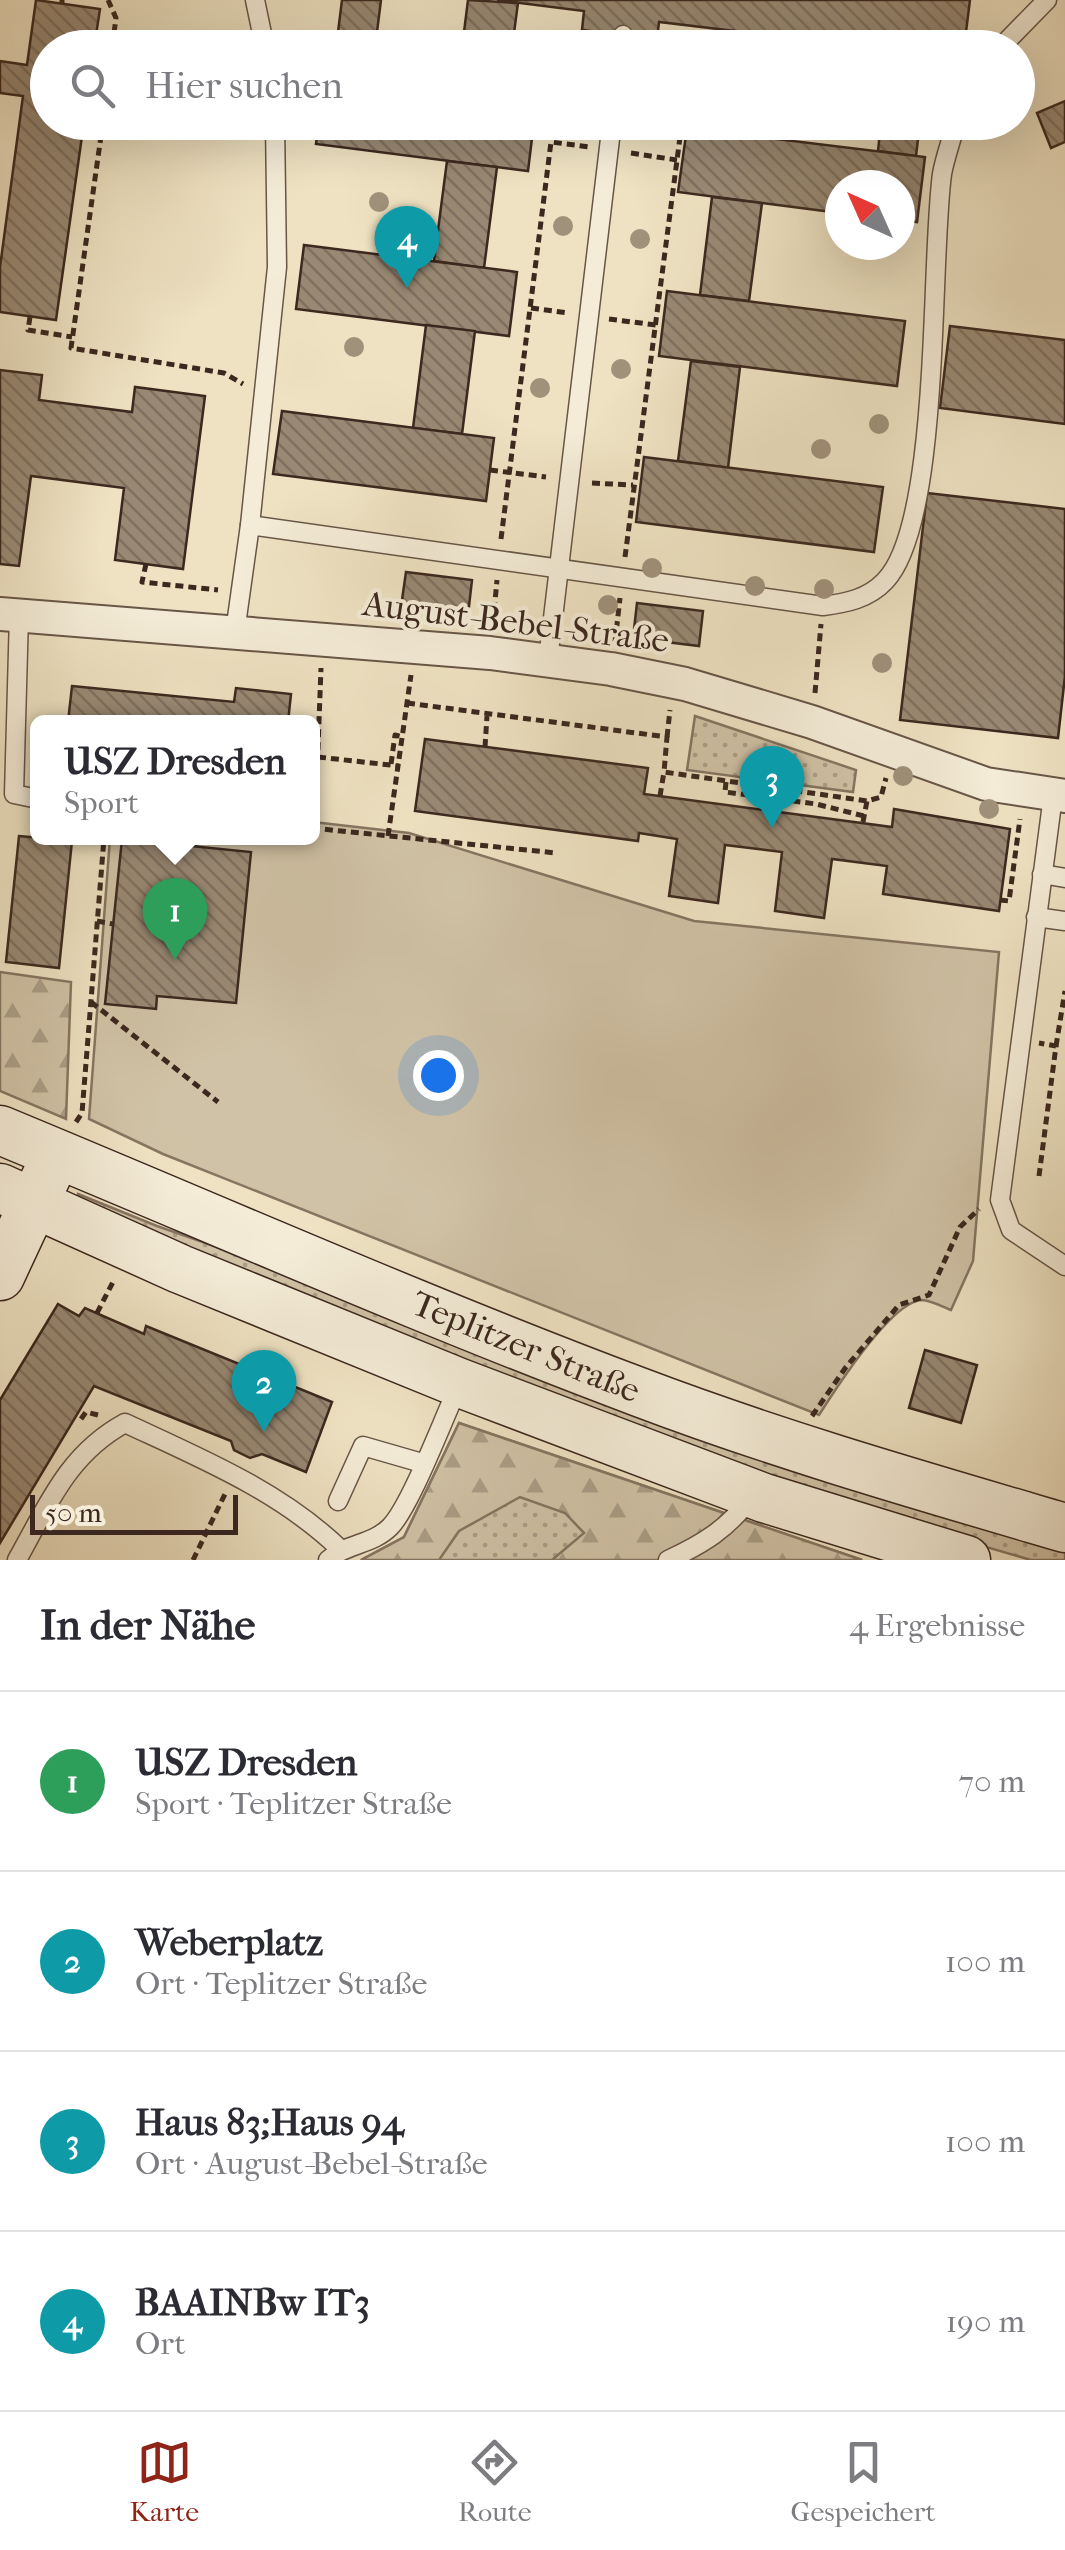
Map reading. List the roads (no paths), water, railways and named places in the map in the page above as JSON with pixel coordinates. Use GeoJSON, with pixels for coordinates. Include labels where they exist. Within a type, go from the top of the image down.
{"type":"FeatureCollection","features":[{"type":"Feature","properties":{"kind":"main road","name":"Teplitzer Straße"},"geometry":{"type":"LineString","coordinates":[[0,1130],[468,1326],[796,1448],[1065,1528]]}},
{"type":"Feature","properties":{"kind":"main road"},"geometry":{"type":"LineString","coordinates":[[0,1276],[18,1195],[56,1153]]}},
{"type":"Feature","properties":{"kind":"main road","name":"Teplitzer Straße"},"geometry":{"type":"LineString","coordinates":[[18,1195],[180,1269],[460,1382],[754,1494],[966,1560]]}},
{"type":"Feature","properties":{"kind":"street","name":"August-Bebel-Straße"},"geometry":{"type":"LineString","coordinates":[[10,615],[490,653],[611,670],[684,684],[812,722],[986,784],[1059,796]]}},
{"type":"Feature","properties":{"kind":"lane"},"geometry":{"type":"LineString","coordinates":[[254,0],[261,30]]}},
{"type":"Feature","properties":{"kind":"lane"},"geometry":{"type":"LineString","coordinates":[[1018,30],[1047,0]]}},
{"type":"Feature","properties":{"kind":"lane"},"geometry":{"type":"LineString","coordinates":[[236,632],[278,266],[275,140]]}},
{"type":"Feature","properties":{"kind":"lane"},"geometry":{"type":"LineString","coordinates":[[548,660],[610,140]]}},
{"type":"Feature","properties":{"kind":"lane"},"geometry":{"type":"LineString","coordinates":[[250,525],[822,606],[856,601],[886,580],[905,546],[926,437],[942,173],[951,140]]}},
{"type":"Feature","properties":{"kind":"lane"},"geometry":{"type":"LineString","coordinates":[[10,615],[14,794],[30,797]]}},
{"type":"Feature","properties":{"kind":"lane"},"geometry":{"type":"LineString","coordinates":[[1059,796],[1042,874],[1000,1200],[1011,1230],[1065,1266]]}},
{"type":"Feature","properties":{"kind":"lane"},"geometry":{"type":"LineString","coordinates":[[1042,874],[1065,878]]}},
{"type":"Feature","properties":{"kind":"lane"},"geometry":{"type":"LineString","coordinates":[[1036,917],[1065,921]]}},
{"type":"Feature","properties":{"kind":"lane"},"geometry":{"type":"LineString","coordinates":[[17,1560],[62,1480],[92,1441],[125,1422],[235,1474],[316,1526],[334,1555],[371,1542],[392,1526],[460,1382]]}},
{"type":"Feature","properties":{"kind":"lane"},"geometry":{"type":"LineString","coordinates":[[338,1501],[364,1446],[422,1463]]}},
{"type":"Feature","properties":{"kind":"lane"},"geometry":{"type":"LineString","coordinates":[[668,1560],[710,1540],[734,1522],[754,1494]]}},
{"type":"Feature","properties":{"kind":"place","name":"BAAINBw IT3"},"geometry":{"type":"Point","coordinates":[407,288]}},
{"type":"Feature","properties":{"kind":"place","name":"Haus 83;Haus 94"},"geometry":{"type":"Point","coordinates":[772,828]}},
{"type":"Feature","properties":{"kind":"place","name":"USZ Dresden"},"geometry":{"type":"Point","coordinates":[175,960]}},
{"type":"Feature","properties":{"kind":"place","name":"Weberplatz"},"geometry":{"type":"Point","coordinates":[264,1432]}}]}
